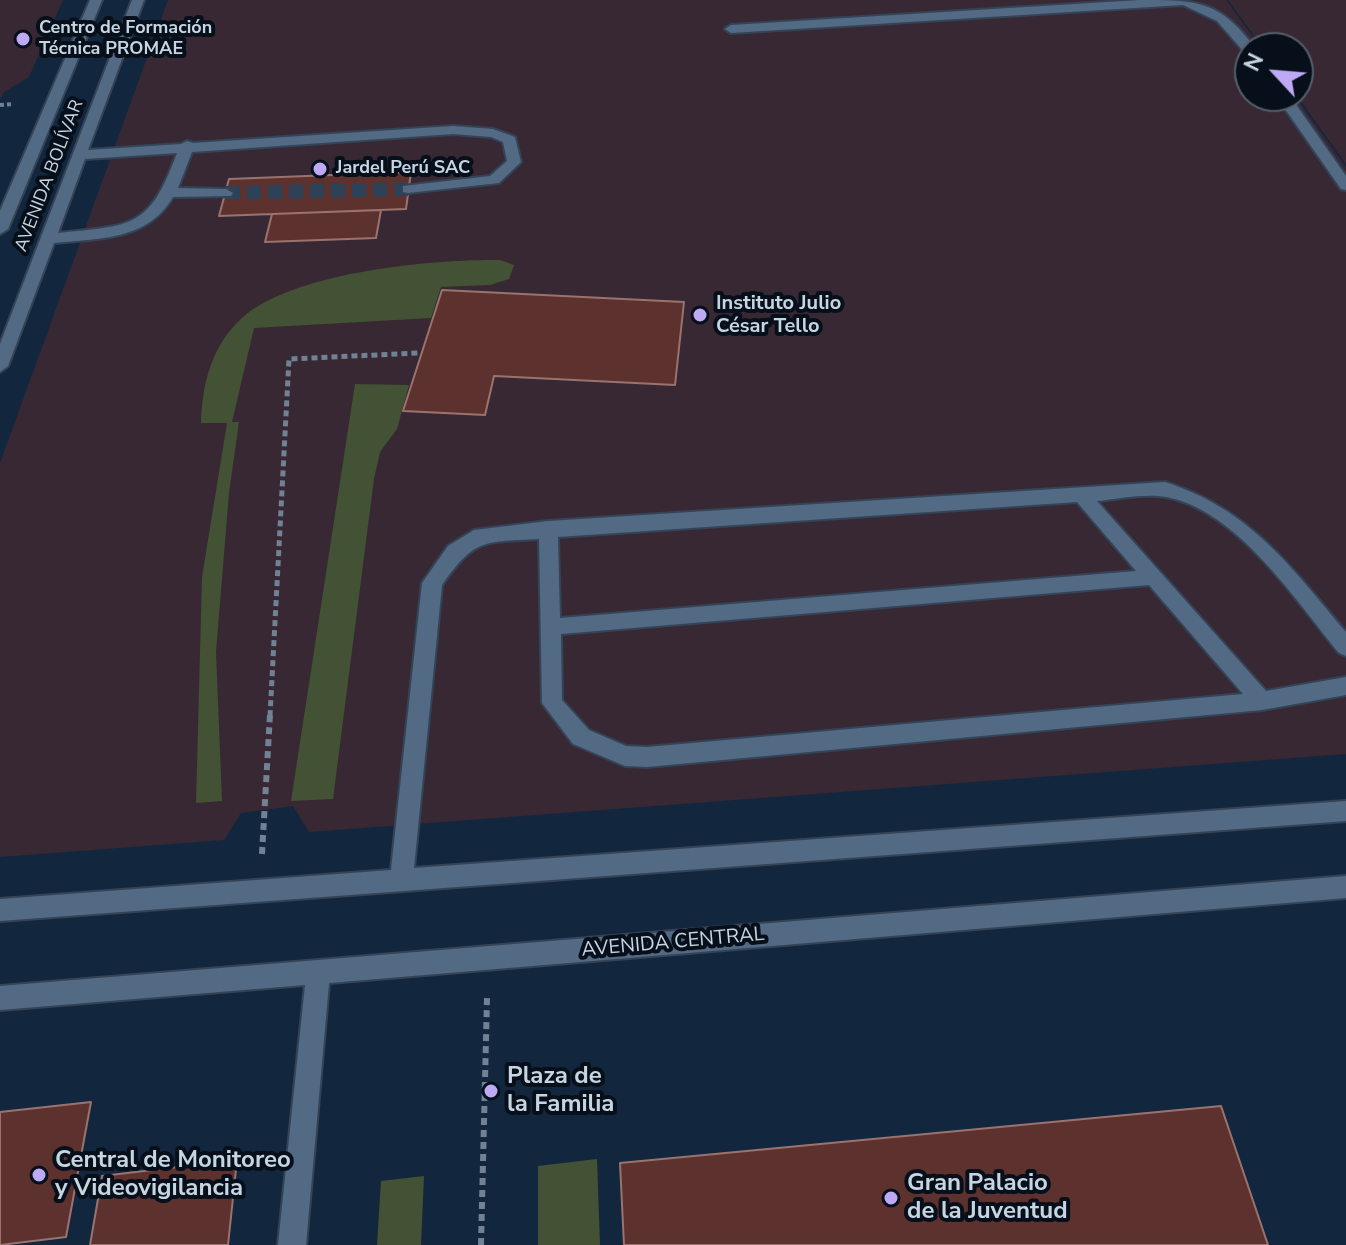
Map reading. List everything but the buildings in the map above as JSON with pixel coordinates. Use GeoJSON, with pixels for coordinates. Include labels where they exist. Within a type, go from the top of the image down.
{"type":"FeatureCollection","features":[{"type":"Feature","properties":{"kind":"street","name":"AVENIDA BOLÍVAR"},"geometry":{"type":"LineString","coordinates":[[0,229],[96,0]]}},
{"type":"Feature","properties":{"kind":"street","name":"AVENIDA BOLÍVAR"},"geometry":{"type":"LineString","coordinates":[[0,366],[138,0]]}},
{"type":"Feature","properties":{"kind":"street"},"geometry":{"type":"LineString","coordinates":[[731,29],[1184,1],[1211,8],[1238,32]]}},
{"type":"Feature","properties":{"kind":"street"},"geometry":{"type":"LineString","coordinates":[[1294,112],[1346,186]]}},
{"type":"Feature","properties":{"kind":"street"},"geometry":{"type":"LineString","coordinates":[[80,155],[187,145],[453,130],[493,133],[510,140],[514,162],[494,180],[408,189]]}},
{"type":"Feature","properties":{"kind":"street"},"geometry":{"type":"LineString","coordinates":[[48,239],[130,230],[160,212],[171,192],[187,145]]}},
{"type":"Feature","properties":{"kind":"street"},"geometry":{"type":"LineString","coordinates":[[171,192],[226,193]]}},
{"type":"Feature","properties":{"kind":"street"},"geometry":{"type":"LineString","coordinates":[[401,881],[432,583],[455,551],[468,540],[481,535],[1079,492],[1165,489],[1205,501],[1242,526],[1346,647]]}},
{"type":"Feature","properties":{"kind":"street"},"geometry":{"type":"LineString","coordinates":[[1079,492],[1262,701]]}},
{"type":"Feature","properties":{"kind":"street"},"geometry":{"type":"LineString","coordinates":[[548,528],[552,703],[581,737],[625,756],[647,757],[1262,701],[1346,686]]}},
{"type":"Feature","properties":{"kind":"street"},"geometry":{"type":"LineString","coordinates":[[550,627],[1156,577]]}},
{"type":"Feature","properties":{"kind":"street"},"geometry":{"type":"LineString","coordinates":[[0,910],[1346,811]]}},
{"type":"Feature","properties":{"kind":"street","name":"AVENIDA CENTRAL"},"geometry":{"type":"LineString","coordinates":[[0,998],[1346,887]]}},
{"type":"Feature","properties":{"kind":"street"},"geometry":{"type":"LineString","coordinates":[[292,1245],[318,972]]}},
{"type":"Feature","properties":{"kind":"path"},"geometry":{"type":"LineString","coordinates":[[258,891],[266,810],[277,526],[289,359],[418,353]]}},
{"type":"Feature","properties":{"kind":"path"},"geometry":{"type":"LineString","coordinates":[[481,1245],[488,958]]}},
{"type":"Feature","properties":{"kind":"shaded area","name":"Centro de Formación Técnica PROMAE"},"geometry":{"type":"Polygon","coordinates":[[[0,0],[63,0],[29,77],[4,92],[0,100],[0,0]]]}},
{"type":"Feature","properties":{"kind":"shaded area","name":"Instituto Julio César Tello"},"geometry":{"type":"Polygon","coordinates":[[[168,0],[1226,0],[1249,32],[1234,32],[1234,112],[1306,112],[1346,167],[1346,754],[309,832],[293,806],[241,813],[224,840],[0,857],[0,463],[168,0]]]}},
{"type":"Feature","properties":{"kind":"shaded area"},"geometry":{"type":"Polygon","coordinates":[[[1228,0],[1346,0],[1346,164],[1309,112],[1314,112],[1314,32],[1251,32],[1228,0]]]}},
{"type":"Feature","properties":{"kind":"green space"},"geometry":{"type":"Polygon","coordinates":[[[500,260],[514,265],[509,279],[490,285],[441,287],[431,318],[254,328],[232,422],[239,422],[229,493],[216,652],[222,801],[196,803],[202,577],[227,423],[201,423],[207,380],[223,340],[242,318],[265,302],[328,279],[438,262],[500,260]]]}},
{"type":"Feature","properties":{"kind":"green space"},"geometry":{"type":"Polygon","coordinates":[[[355,384],[409,385],[397,429],[380,452],[374,479],[333,799],[291,801],[355,384]]]}},
{"type":"Feature","properties":{"kind":"green space"},"geometry":{"type":"Polygon","coordinates":[[[597,1159],[600,1245],[538,1245],[538,1166],[597,1159]]]}},
{"type":"Feature","properties":{"kind":"green space"},"geometry":{"type":"Polygon","coordinates":[[[424,1176],[421,1245],[377,1245],[381,1181],[424,1176]]]}},
{"type":"Feature","properties":{"kind":"tunnel"},"geometry":{"type":"LineString","coordinates":[[226,193],[408,189]]}},
{"type":"Feature","properties":{"kind":"place","name":"Centro de Formación Técnica PROMAE"},"geometry":{"type":"Point","coordinates":[23,39]}},
{"type":"Feature","properties":{"kind":"place","name":"Jardel Perú SAC"},"geometry":{"type":"Point","coordinates":[320,169]}},
{"type":"Feature","properties":{"kind":"place","name":"Instituto Julio César Tello"},"geometry":{"type":"Point","coordinates":[700,315]}},
{"type":"Feature","properties":{"kind":"place","name":"Plaza de la Familia"},"geometry":{"type":"Point","coordinates":[491,1091]}},
{"type":"Feature","properties":{"kind":"place","name":"Central de Monitoreo y Videovigilancia"},"geometry":{"type":"Point","coordinates":[39,1175]}},
{"type":"Feature","properties":{"kind":"place","name":"Gran Palacio de la Juventud"},"geometry":{"type":"Point","coordinates":[891,1198]}}]}
